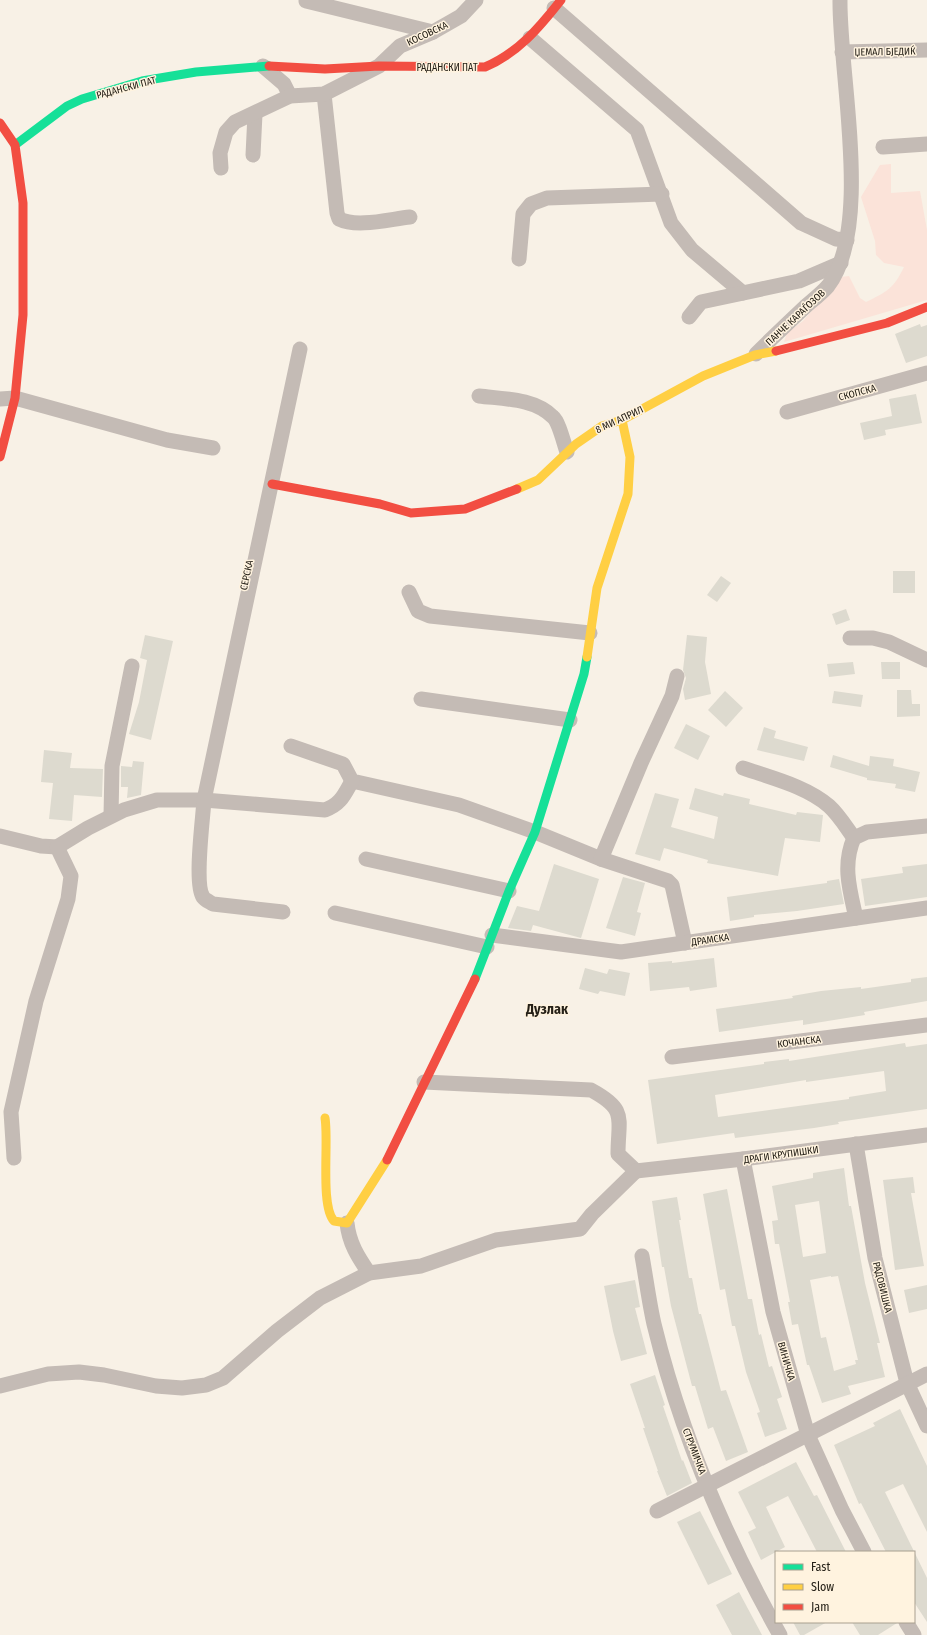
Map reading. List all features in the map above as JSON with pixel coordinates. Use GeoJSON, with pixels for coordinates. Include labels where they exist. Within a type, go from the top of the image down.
{"type":"FeatureCollection","features":[{"type":"Feature","properties":{"kind":"street","name":"КОСОВСКА"},"geometry":{"type":"LineString","coordinates":[[324,94],[378,66],[400,46],[433,32],[461,16],[476,0]]}},
{"type":"Feature","properties":{"kind":"street"},"geometry":{"type":"LineString","coordinates":[[840,0],[842,52]]}},
{"type":"Feature","properties":{"kind":"street"},"geometry":{"type":"LineString","coordinates":[[306,2],[433,32]]}},
{"type":"Feature","properties":{"kind":"street"},"geometry":{"type":"LineString","coordinates":[[558,4],[801,223],[836,239],[847,240]]}},
{"type":"Feature","properties":{"kind":"street","name":"РАДАНСКИ ПАТ"},"geometry":{"type":"LineString","coordinates":[[15,145],[67,106],[82,99],[142,81],[196,72],[263,66],[325,69],[378,66],[484,67],[501,62],[516,51],[530,38],[558,4]]}},
{"type":"Feature","properties":{"kind":"street"},"geometry":{"type":"LineString","coordinates":[[530,38],[637,130],[662,194],[671,223],[692,250],[743,293]]}},
{"type":"Feature","properties":{"kind":"street","name":"ЏЕМАЛ БЈЕДИЌ"},"geometry":{"type":"LineString","coordinates":[[842,52],[927,50]]}},
{"type":"Feature","properties":{"kind":"street","name":"ПАНЧЕ КАРАЃОЗОВ"},"geometry":{"type":"LineString","coordinates":[[755,355],[828,286],[841,263],[847,240],[851,178],[842,52]]}},
{"type":"Feature","properties":{"kind":"street"},"geometry":{"type":"LineString","coordinates":[[263,66],[284,84],[290,96]]}},
{"type":"Feature","properties":{"kind":"street"},"geometry":{"type":"LineString","coordinates":[[221,168],[220,153],[226,132],[235,122],[255,114],[290,96],[324,94],[337,213],[339,219],[346,222],[355,223],[410,217]]}},
{"type":"Feature","properties":{"kind":"street"},"geometry":{"type":"LineString","coordinates":[[253,155],[255,114]]}},
{"type":"Feature","properties":{"kind":"street"},"geometry":{"type":"LineString","coordinates":[[0,124],[15,145],[23,203],[23,315],[15,398],[0,457]]}},
{"type":"Feature","properties":{"kind":"street"},"geometry":{"type":"LineString","coordinates":[[883,147],[927,144]]}},
{"type":"Feature","properties":{"kind":"street"},"geometry":{"type":"LineString","coordinates":[[519,259],[523,214],[531,204],[547,198],[662,194]]}},
{"type":"Feature","properties":{"kind":"street"},"geometry":{"type":"LineString","coordinates":[[689,317],[701,302],[799,281],[841,263]]}},
{"type":"Feature","properties":{"kind":"street","name":"8 МИ АПРИЛ"},"geometry":{"type":"LineString","coordinates":[[272,484],[380,504],[411,512],[465,509],[531,484],[585,437],[602,426],[622,420],[702,376],[755,355],[820,341],[887,324],[927,307]]}},
{"type":"Feature","properties":{"kind":"street","name":"СЕРСКА"},"geometry":{"type":"LineString","coordinates":[[204,800],[215,720],[224,672],[294,354],[299,352],[272,484]]}},
{"type":"Feature","properties":{"kind":"street","name":"СКОПСКА"},"geometry":{"type":"LineString","coordinates":[[787,412],[927,373]]}},
{"type":"Feature","properties":{"kind":"street"},"geometry":{"type":"LineString","coordinates":[[479,396],[523,401],[539,408],[554,418],[567,452]]}},
{"type":"Feature","properties":{"kind":"street"},"geometry":{"type":"LineString","coordinates":[[0,399],[15,398],[168,440],[213,448]]}},
{"type":"Feature","properties":{"kind":"street"},"geometry":{"type":"LineString","coordinates":[[369,1273],[353,1249],[346,1223],[393,1150],[424,1082],[475,978],[535,832],[584,674],[597,588],[628,494],[630,457],[622,420]]}},
{"type":"Feature","properties":{"kind":"street"},"geometry":{"type":"LineString","coordinates":[[272,484],[204,800],[199,889],[203,898],[213,904],[283,912]]}},
{"type":"Feature","properties":{"kind":"street"},"geometry":{"type":"LineString","coordinates":[[409,592],[418,611],[430,616],[590,633]]}},
{"type":"Feature","properties":{"kind":"street"},"geometry":{"type":"LineString","coordinates":[[850,638],[873,638],[889,642],[927,660]]}},
{"type":"Feature","properties":{"kind":"street"},"geometry":{"type":"LineString","coordinates":[[111,816],[112,766],[132,666]]}},
{"type":"Feature","properties":{"kind":"street"},"geometry":{"type":"LineString","coordinates":[[601,859],[641,763],[672,696],[676,676]]}},
{"type":"Feature","properties":{"kind":"street"},"geometry":{"type":"LineString","coordinates":[[421,699],[570,720]]}},
{"type":"Feature","properties":{"kind":"street"},"geometry":{"type":"LineString","coordinates":[[291,746],[343,764],[352,781],[459,805],[535,832],[601,859],[668,882],[672,885],[685,943]]}},
{"type":"Feature","properties":{"kind":"street"},"geometry":{"type":"LineString","coordinates":[[743,768],[797,787],[818,798],[836,813],[854,838]]}},
{"type":"Feature","properties":{"kind":"street"},"geometry":{"type":"LineString","coordinates":[[0,836],[41,846],[57,847],[111,816],[124,810],[157,800],[204,800],[325,810],[335,806],[341,800],[352,781]]}},
{"type":"Feature","properties":{"kind":"street"},"geometry":{"type":"LineString","coordinates":[[856,918],[846,869],[848,851],[854,838],[867,832],[927,826]]}},
{"type":"Feature","properties":{"kind":"street"},"geometry":{"type":"LineString","coordinates":[[14,1158],[11,1112],[36,1001],[68,899],[71,876],[57,847]]}},
{"type":"Feature","properties":{"kind":"street"},"geometry":{"type":"LineString","coordinates":[[366,859],[510,891]]}},
{"type":"Feature","properties":{"kind":"street","name":"ДРАМСКА"},"geometry":{"type":"LineString","coordinates":[[335,913],[490,941],[622,952],[927,908]]}},
{"type":"Feature","properties":{"kind":"street","name":"КОЧАНСКА"},"geometry":{"type":"LineString","coordinates":[[672,1057],[927,1025]]}},
{"type":"Feature","properties":{"kind":"street"},"geometry":{"type":"LineString","coordinates":[[0,1386],[48,1374],[79,1372],[104,1375],[156,1386],[182,1388],[206,1385],[223,1378],[277,1331],[320,1298],[369,1273],[421,1266],[496,1240],[580,1229],[592,1214],[636,1171],[618,1154],[620,1122],[617,1109],[606,1098],[591,1090],[424,1082]]}},
{"type":"Feature","properties":{"kind":"street"},"geometry":{"type":"LineString","coordinates":[[325,1118],[328,1136],[327,1205],[331,1219],[336,1223],[346,1223]]}},
{"type":"Feature","properties":{"kind":"street","name":"ДРАГИ КРУПИШКИ"},"geometry":{"type":"LineString","coordinates":[[636,1171],[743,1159],[927,1135]]}},
{"type":"Feature","properties":{"kind":"street","name":"РАДОВИШКА"},"geometry":{"type":"LineString","coordinates":[[856,1144],[875,1258],[907,1383],[927,1426]]}},
{"type":"Feature","properties":{"kind":"street","name":"ВИНИЧКА"},"geometry":{"type":"LineString","coordinates":[[743,1159],[773,1312],[808,1435],[864,1551]]}},
{"type":"Feature","properties":{"kind":"street","name":"СТРУМИЧКА"},"geometry":{"type":"LineString","coordinates":[[642,1256],[662,1356],[680,1412],[708,1485],[743,1563],[780,1635]]}},
{"type":"Feature","properties":{"kind":"street"},"geometry":{"type":"LineString","coordinates":[[657,1511],[927,1374]]}},
{"type":"Feature","properties":{"kind":"street"},"geometry":{"type":"LineString","coordinates":[[907,1623],[914,1635]]}},
{"type":"Feature","properties":{"kind":"shaded area"},"geometry":{"type":"Polygon","coordinates":[[[891,164],[891,193],[920,191],[927,230],[927,300],[784,342],[787,333],[803,321],[841,277],[849,276],[860,298],[866,302],[885,292],[897,280],[904,267],[884,263],[876,255],[875,241],[861,197],[880,165],[891,164]]]}},
{"type":"Feature","properties":{"kind":"building"},"geometry":{"type":"Polygon","coordinates":[[[920,324],[921,327],[927,325],[927,356],[906,363],[895,334],[920,324]]]}},
{"type":"Feature","properties":{"kind":"building"},"geometry":{"type":"Polygon","coordinates":[[[916,394],[922,423],[885,430],[886,435],[864,440],[860,423],[892,416],[889,399],[916,394]]]}},
{"type":"Feature","properties":{"kind":"building"},"geometry":{"type":"Polygon","coordinates":[[[893,571],[915,571],[915,593],[893,593],[893,571]]]}},
{"type":"Feature","properties":{"kind":"building"},"geometry":{"type":"Polygon","coordinates":[[[721,576],[731,583],[717,602],[707,595],[721,576]]]}},
{"type":"Feature","properties":{"kind":"building"},"geometry":{"type":"Polygon","coordinates":[[[846,609],[850,620],[836,625],[832,614],[846,609]]]}},
{"type":"Feature","properties":{"kind":"building"},"geometry":{"type":"Polygon","coordinates":[[[145,635],[173,641],[151,740],[129,734],[139,702],[147,660],[140,658],[145,635]]]}},
{"type":"Feature","properties":{"kind":"building"},"geometry":{"type":"Polygon","coordinates":[[[687,635],[707,637],[705,662],[711,694],[685,700],[683,689],[686,678],[683,670],[687,635]]]}},
{"type":"Feature","properties":{"kind":"building"},"geometry":{"type":"Polygon","coordinates":[[[853,662],[855,674],[829,677],[827,664],[853,662]]]}},
{"type":"Feature","properties":{"kind":"building"},"geometry":{"type":"Polygon","coordinates":[[[881,662],[900,662],[900,679],[882,679],[881,662]]]}},
{"type":"Feature","properties":{"kind":"building"},"geometry":{"type":"Polygon","coordinates":[[[897,690],[911,690],[912,704],[920,704],[920,716],[897,717],[897,690]]]}},
{"type":"Feature","properties":{"kind":"building"},"geometry":{"type":"Polygon","coordinates":[[[725,691],[743,708],[726,727],[708,710],[725,691]]]}},
{"type":"Feature","properties":{"kind":"building"},"geometry":{"type":"Polygon","coordinates":[[[834,691],[863,695],[861,707],[832,703],[834,691]]]}},
{"type":"Feature","properties":{"kind":"building"},"geometry":{"type":"Polygon","coordinates":[[[686,724],[710,736],[698,760],[674,748],[686,724]]]}},
{"type":"Feature","properties":{"kind":"building"},"geometry":{"type":"Polygon","coordinates":[[[764,727],[776,731],[774,738],[808,747],[804,761],[757,750],[764,727]]]}},
{"type":"Feature","properties":{"kind":"building"},"geometry":{"type":"Polygon","coordinates":[[[44,750],[72,753],[70,768],[103,769],[102,797],[74,795],[72,821],[49,819],[53,783],[41,782],[44,750]]]}},
{"type":"Feature","properties":{"kind":"building"},"geometry":{"type":"Polygon","coordinates":[[[833,755],[869,766],[870,756],[894,759],[893,766],[920,772],[915,792],[895,788],[896,784],[867,780],[867,778],[830,767],[833,755]]]}},
{"type":"Feature","properties":{"kind":"building"},"geometry":{"type":"Polygon","coordinates":[[[133,761],[144,762],[141,795],[127,798],[128,787],[121,787],[121,766],[132,767],[133,761]]]}},
{"type":"Feature","properties":{"kind":"building"},"geometry":{"type":"Polygon","coordinates":[[[695,788],[723,796],[724,793],[750,799],[749,804],[796,815],[797,812],[823,815],[820,842],[785,838],[778,876],[707,863],[708,860],[664,848],[660,861],[635,854],[655,793],[679,799],[671,827],[714,839],[718,817],[689,809],[695,788]]]}},
{"type":"Feature","properties":{"kind":"building"},"geometry":{"type":"Polygon","coordinates":[[[554,864],[599,879],[581,938],[533,925],[531,931],[508,928],[517,906],[539,911],[554,864]]]}},
{"type":"Feature","properties":{"kind":"building"},"geometry":{"type":"Polygon","coordinates":[[[927,864],[927,897],[865,906],[861,879],[903,873],[902,867],[927,864]]]}},
{"type":"Feature","properties":{"kind":"building"},"geometry":{"type":"Polygon","coordinates":[[[623,877],[645,883],[637,912],[641,913],[635,936],[606,928],[623,877]]]}},
{"type":"Feature","properties":{"kind":"building"},"geometry":{"type":"Polygon","coordinates":[[[839,879],[844,904],[797,911],[754,915],[754,917],[730,921],[727,897],[827,883],[827,881],[839,879]]]}},
{"type":"Feature","properties":{"kind":"building"},"geometry":{"type":"Polygon","coordinates":[[[714,958],[717,987],[690,991],[689,987],[650,991],[648,963],[672,961],[672,963],[714,958]]]}},
{"type":"Feature","properties":{"kind":"building"},"geometry":{"type":"Polygon","coordinates":[[[585,968],[607,974],[609,969],[630,973],[625,996],[600,991],[598,994],[579,989],[585,968]]]}},
{"type":"Feature","properties":{"kind":"building"},"geometry":{"type":"Polygon","coordinates":[[[927,977],[927,1001],[864,1012],[865,1015],[803,1025],[803,1020],[719,1032],[716,1009],[793,998],[792,996],[821,991],[861,987],[861,989],[911,982],[911,979],[927,977]]]}},
{"type":"Feature","properties":{"kind":"building"},"geometry":{"type":"Polygon","coordinates":[[[905,1043],[906,1047],[927,1044],[927,1109],[838,1122],[839,1124],[814,1128],[735,1138],[734,1133],[657,1144],[648,1080],[764,1064],[764,1062],[789,1059],[789,1061],[905,1043]],[[884,1071],[806,1082],[806,1080],[715,1095],[718,1117],[849,1099],[849,1097],[886,1091],[884,1071]]]}},
{"type":"Feature","properties":{"kind":"building"},"geometry":{"type":"Polygon","coordinates":[[[844,1168],[849,1206],[851,1206],[865,1283],[880,1343],[877,1343],[885,1377],[848,1386],[851,1394],[822,1403],[809,1365],[807,1365],[798,1324],[792,1325],[788,1302],[790,1302],[779,1244],[775,1244],[772,1221],[778,1220],[772,1186],[813,1178],[813,1173],[844,1168]],[[819,1201],[795,1205],[803,1257],[826,1253],[819,1201]],[[838,1276],[810,1280],[821,1338],[826,1337],[834,1371],[856,1364],[855,1360],[858,1360],[838,1276]]]}},
{"type":"Feature","properties":{"kind":"building"},"geometry":{"type":"Polygon","coordinates":[[[913,1177],[915,1193],[911,1193],[924,1266],[895,1270],[883,1180],[913,1177]]]}},
{"type":"Feature","properties":{"kind":"building"},"geometry":{"type":"Polygon","coordinates":[[[727,1189],[748,1299],[752,1299],[759,1335],[761,1334],[769,1367],[772,1366],[782,1397],[777,1399],[787,1429],[765,1437],[757,1413],[760,1412],[746,1372],[735,1326],[732,1326],[725,1289],[720,1290],[703,1194],[727,1189]]]}},
{"type":"Feature","properties":{"kind":"building"},"geometry":{"type":"Polygon","coordinates":[[[677,1197],[681,1220],[679,1220],[689,1278],[692,1278],[699,1314],[701,1314],[721,1391],[726,1390],[748,1452],[726,1461],[713,1427],[708,1429],[695,1386],[692,1386],[671,1306],[664,1267],[662,1267],[652,1201],[677,1197]]]}},
{"type":"Feature","properties":{"kind":"building"},"geometry":{"type":"Polygon","coordinates":[[[635,1280],[640,1307],[635,1308],[647,1354],[621,1361],[604,1286],[635,1280]]]}},
{"type":"Feature","properties":{"kind":"building"},"geometry":{"type":"Polygon","coordinates":[[[927,1285],[927,1309],[909,1313],[904,1290],[927,1285]]]}},
{"type":"Feature","properties":{"kind":"building"},"geometry":{"type":"Polygon","coordinates":[[[655,1375],[665,1405],[663,1406],[682,1461],[683,1460],[692,1483],[667,1496],[657,1471],[643,1428],[645,1428],[630,1384],[655,1375]]]}},
{"type":"Feature","properties":{"kind":"building"},"geometry":{"type":"Polygon","coordinates":[[[900,1409],[927,1466],[927,1532],[903,1484],[885,1492],[914,1551],[885,1551],[861,1503],[859,1504],[834,1445],[875,1426],[873,1423],[900,1409]]]}},
{"type":"Feature","properties":{"kind":"building"},"geometry":{"type":"Polygon","coordinates":[[[796,1462],[814,1496],[817,1495],[845,1551],[816,1551],[788,1496],[766,1507],[785,1547],[775,1551],[761,1560],[748,1532],[756,1528],[738,1492],[796,1462]]]}},
{"type":"Feature","properties":{"kind":"building"},"geometry":{"type":"Polygon","coordinates":[[[700,1511],[732,1574],[708,1585],[677,1522],[700,1511]]]}},
{"type":"Feature","properties":{"kind":"building"},"geometry":{"type":"Polygon","coordinates":[[[915,1553],[927,1578],[927,1622],[915,1604],[915,1553]]]}},
{"type":"Feature","properties":{"kind":"building"},"geometry":{"type":"Polygon","coordinates":[[[739,1592],[762,1635],[732,1635],[716,1605],[739,1592]]]}},
{"type":"Feature","properties":{"kind":"building"},"geometry":{"type":"Polygon","coordinates":[[[794,1623],[825,1623],[804,1635],[800,1635],[794,1623]]]}},
{"type":"Feature","properties":{"kind":"building"},"geometry":{"type":"Polygon","coordinates":[[[853,1623],[897,1623],[878,1635],[860,1635],[853,1623]]]}},
{"type":"Feature","properties":{"kind":"traffic: fast"},"geometry":{"type":"LineString","coordinates":[[15,145],[67,106],[82,99],[142,81],[196,72],[269,66]]}},
{"type":"Feature","properties":{"kind":"traffic: fast"},"geometry":{"type":"LineString","coordinates":[[475,979],[509,891],[535,832],[584,674],[587,657]]}},
{"type":"Feature","properties":{"kind":"traffic: slow"},"geometry":{"type":"LineString","coordinates":[[517,489],[538,480],[576,444],[602,426],[622,420],[703,376],[755,355],[776,351]]}},
{"type":"Feature","properties":{"kind":"traffic: slow"},"geometry":{"type":"LineString","coordinates":[[587,657],[597,588],[628,494],[630,457],[622,420]]}},
{"type":"Feature","properties":{"kind":"traffic: slow"},"geometry":{"type":"LineString","coordinates":[[325,1118],[327,1202],[334,1221],[347,1223],[387,1160]]}},
{"type":"Feature","properties":{"kind":"traffic: jam"},"geometry":{"type":"LineString","coordinates":[[269,66],[325,69],[379,66],[485,67],[508,55],[518,47],[536,30],[561,0]]}},
{"type":"Feature","properties":{"kind":"traffic: jam"},"geometry":{"type":"LineString","coordinates":[[0,123],[15,145],[23,203],[23,315],[15,398],[0,457]]}},
{"type":"Feature","properties":{"kind":"traffic: jam"},"geometry":{"type":"LineString","coordinates":[[776,351],[887,323],[927,307]]}},
{"type":"Feature","properties":{"kind":"traffic: jam"},"geometry":{"type":"LineString","coordinates":[[272,484],[380,504],[411,513],[465,509],[517,489]]}},
{"type":"Feature","properties":{"kind":"traffic: jam"},"geometry":{"type":"LineString","coordinates":[[387,1160],[475,979]]}},
{"type":"Feature","properties":{"kind":"district","name":"Дузлак"},"geometry":{"type":"Point","coordinates":[547,1009]}}]}
